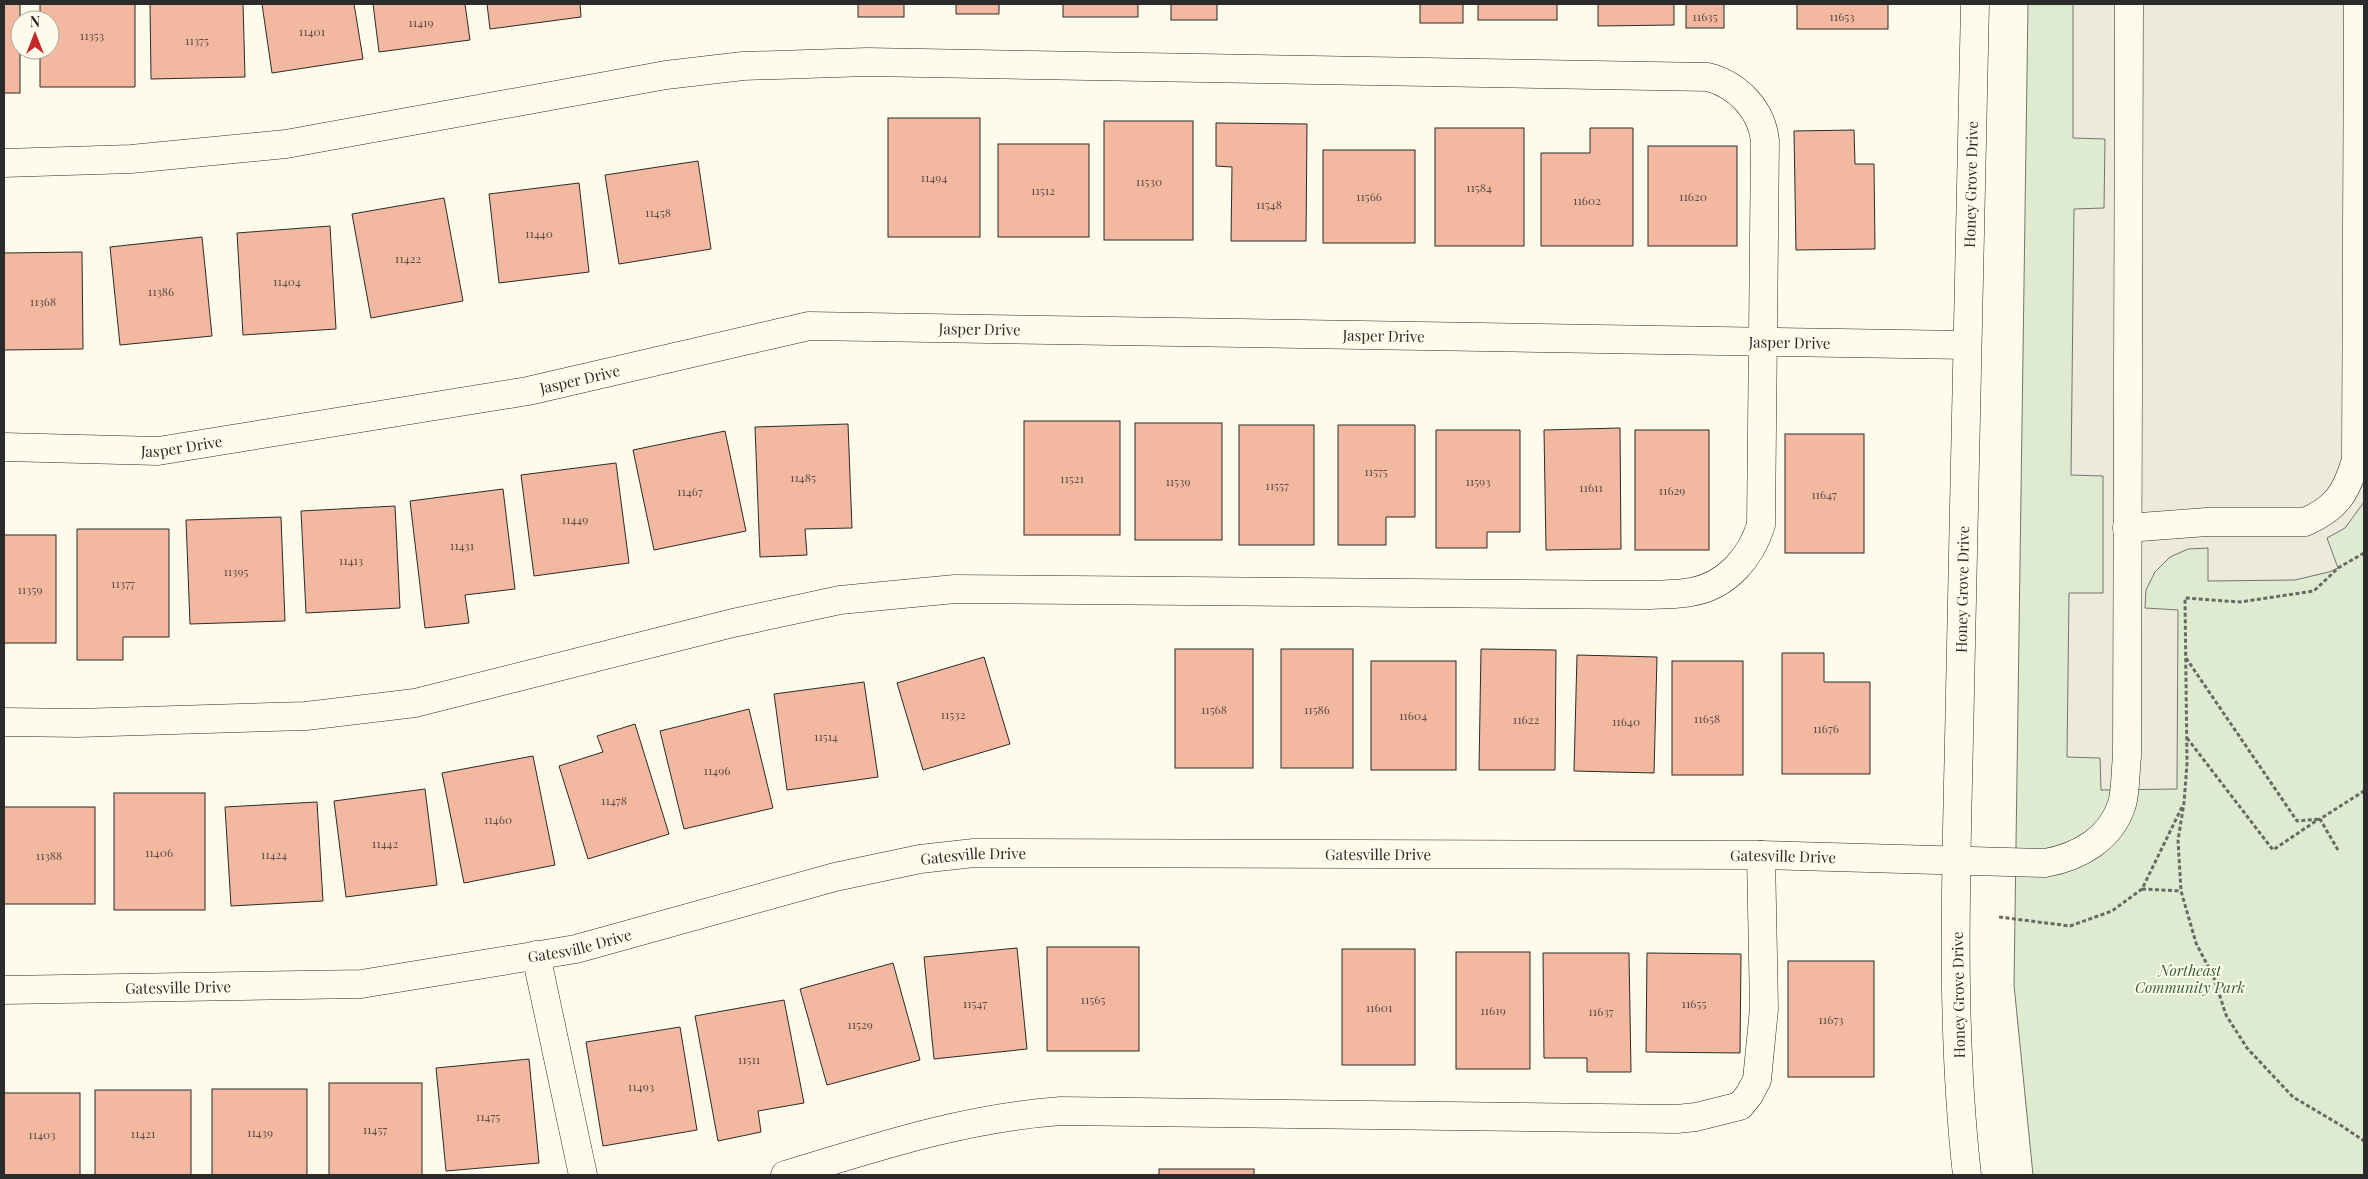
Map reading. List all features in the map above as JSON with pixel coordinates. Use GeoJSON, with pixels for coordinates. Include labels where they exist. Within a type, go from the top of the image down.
{"type":"FeatureCollection","features":[{"type":"Feature","properties":{"kind":"street","name":"Honey Grove Drive"},"geometry":{"type":"LineString","coordinates":[[1967,1175],[1956,1006],[1966,344],[1975,4]]}},
{"type":"Feature","properties":{"kind":"street","name":"Gatesville Drive"},"geometry":{"type":"LineString","coordinates":[[4,990],[361,984],[576,949],[835,877],[920,859],[974,853],[1761,856],[2045,863],[2066,859],[2088,849],[2109,829],[2122,804],[2126,757],[2129,4]]}},
{"type":"Feature","properties":{"kind":"street"},"geometry":{"type":"LineString","coordinates":[[2126,528],[2206,522],[2305,522],[2319,516],[2339,500],[2349,481],[2356,460],[2358,4]]}},
{"type":"Feature","properties":{"kind":"street"},"geometry":{"type":"LineString","coordinates":[[4,163],[131,159],[286,144],[666,76],[743,66],[815,62],[1708,78],[1722,81],[1748,101],[1764,126],[1764,341],[1761,525],[1755,544],[1743,562],[1723,579],[1692,592],[1638,595],[955,589],[840,600],[733,623],[415,703],[306,716],[78,723],[4,722]]}},
{"type":"Feature","properties":{"kind":"street","name":"Jasper Drive"},"geometry":{"type":"LineString","coordinates":[[4,447],[158,451],[528,392],[809,326],[1966,344]]}},
{"type":"Feature","properties":{"kind":"street"},"geometry":{"type":"LineString","coordinates":[[785,1175],[914,1136],[969,1122],[1060,1111],[1677,1119],[1696,1117],[1740,1106],[1749,1095],[1757,1080],[1764,1010],[1761,856]]}},
{"type":"Feature","properties":{"kind":"street"},"geometry":{"type":"LineString","coordinates":[[536,955],[583,1175]]}},
{"type":"Feature","properties":{"kind":"path"},"geometry":{"type":"LineString","coordinates":[[2364,553],[2338,568],[2314,591],[2240,602],[2185,598],[2186,736],[2184,803],[2178,840],[2181,891],[2196,943],[2214,978],[2226,1015],[2247,1048],[2293,1097],[2364,1141]]}},
{"type":"Feature","properties":{"kind":"path"},"geometry":{"type":"LineString","coordinates":[[2186,657],[2297,821],[2320,819]]}},
{"type":"Feature","properties":{"kind":"path"},"geometry":{"type":"LineString","coordinates":[[2186,736],[2273,850],[2364,790]]}},
{"type":"Feature","properties":{"kind":"path"},"geometry":{"type":"LineString","coordinates":[[1999,917],[2070,926],[2112,911],[2142,888],[2184,803]]}},
{"type":"Feature","properties":{"kind":"path"},"geometry":{"type":"LineString","coordinates":[[2320,819],[2338,850]]}},
{"type":"Feature","properties":{"kind":"path"},"geometry":{"type":"LineString","coordinates":[[2142,888],[2181,891]]}},
{"type":"Feature","properties":{"kind":"green space","name":"Northeast Community Park"},"geometry":{"type":"Polygon","coordinates":[[[2028,4],[2364,4],[2364,1175],[2033,1175],[2014,985],[2028,4]]]}},
{"type":"Feature","properties":{"kind":"shaded area"},"geometry":{"type":"Polygon","coordinates":[[[2073,4],[2364,4],[2364,502],[2345,528],[2327,538],[2338,568],[2329,572],[2295,580],[2208,581],[2208,548],[2188,549],[2170,557],[2155,572],[2146,590],[2145,608],[2178,610],[2177,789],[2101,790],[2100,758],[2067,757],[2069,593],[2103,593],[2103,476],[2071,475],[2074,209],[2104,208],[2105,139],[2073,138],[2073,4]]]}},
{"type":"Feature","properties":{"kind":"building"},"geometry":{"type":"Polygon","coordinates":[[[4,4],[20,4],[20,10],[10,10],[10,60],[20,60],[20,93],[4,93],[4,4]]]}},
{"type":"Feature","properties":{"kind":"building"},"geometry":{"type":"Polygon","coordinates":[[[40,4],[135,4],[135,87],[40,87],[40,60],[60,60],[60,10],[40,10],[40,4]]]}},
{"type":"Feature","properties":{"kind":"building"},"geometry":{"type":"Polygon","coordinates":[[[150,4],[243,4],[245,77],[151,79],[150,4]]]}},
{"type":"Feature","properties":{"kind":"building"},"geometry":{"type":"Polygon","coordinates":[[[262,4],[354,4],[363,59],[272,73],[262,4]]]}},
{"type":"Feature","properties":{"kind":"building"},"geometry":{"type":"Polygon","coordinates":[[[373,4],[465,4],[470,40],[379,52],[373,4]]]}},
{"type":"Feature","properties":{"kind":"building"},"geometry":{"type":"Polygon","coordinates":[[[487,4],[580,4],[581,17],[490,29],[487,4]]]}},
{"type":"Feature","properties":{"kind":"building"},"geometry":{"type":"Polygon","coordinates":[[[858,4],[904,4],[904,17],[858,17],[858,4]]]}},
{"type":"Feature","properties":{"kind":"building"},"geometry":{"type":"Polygon","coordinates":[[[956,4],[999,4],[999,14],[956,14],[956,4]]]}},
{"type":"Feature","properties":{"kind":"building"},"geometry":{"type":"Polygon","coordinates":[[[1063,4],[1138,4],[1138,17],[1063,17],[1063,4]]]}},
{"type":"Feature","properties":{"kind":"building"},"geometry":{"type":"Polygon","coordinates":[[[1171,4],[1217,4],[1217,20],[1171,20],[1171,4]]]}},
{"type":"Feature","properties":{"kind":"building"},"geometry":{"type":"Polygon","coordinates":[[[1420,4],[1463,4],[1463,23],[1420,23],[1420,4]]]}},
{"type":"Feature","properties":{"kind":"building"},"geometry":{"type":"Polygon","coordinates":[[[1478,4],[1557,4],[1557,20],[1478,20],[1478,4]]]}},
{"type":"Feature","properties":{"kind":"building"},"geometry":{"type":"Polygon","coordinates":[[[1598,4],[1674,4],[1674,25],[1598,26],[1598,4]]]}},
{"type":"Feature","properties":{"kind":"building"},"geometry":{"type":"Polygon","coordinates":[[[1686,4],[1724,4],[1724,28],[1686,28],[1686,4]]]}},
{"type":"Feature","properties":{"kind":"building"},"geometry":{"type":"Polygon","coordinates":[[[1797,4],[1888,4],[1888,29],[1797,29],[1797,4]]]}},
{"type":"Feature","properties":{"kind":"building"},"geometry":{"type":"Polygon","coordinates":[[[888,118],[980,118],[980,237],[888,237],[888,118]]]}},
{"type":"Feature","properties":{"kind":"building"},"geometry":{"type":"Polygon","coordinates":[[[1104,121],[1193,121],[1193,240],[1104,240],[1104,121]]]}},
{"type":"Feature","properties":{"kind":"building"},"geometry":{"type":"Polygon","coordinates":[[[1216,123],[1307,124],[1306,241],[1231,241],[1232,167],[1216,166],[1216,123]]]}},
{"type":"Feature","properties":{"kind":"building"},"geometry":{"type":"Polygon","coordinates":[[[1435,128],[1524,128],[1524,246],[1435,246],[1435,128]]]}},
{"type":"Feature","properties":{"kind":"building"},"geometry":{"type":"Polygon","coordinates":[[[1590,128],[1633,128],[1633,246],[1541,246],[1541,153],[1590,153],[1590,128]]]}},
{"type":"Feature","properties":{"kind":"building"},"geometry":{"type":"Polygon","coordinates":[[[1854,130],[1855,164],[1874,164],[1875,249],[1796,250],[1794,131],[1854,130]]]}},
{"type":"Feature","properties":{"kind":"building"},"geometry":{"type":"Polygon","coordinates":[[[998,144],[1089,144],[1089,237],[998,237],[998,144]]]}},
{"type":"Feature","properties":{"kind":"building"},"geometry":{"type":"Polygon","coordinates":[[[1648,146],[1737,146],[1737,246],[1648,246],[1648,146]]]}},
{"type":"Feature","properties":{"kind":"building"},"geometry":{"type":"Polygon","coordinates":[[[1323,150],[1415,150],[1415,243],[1323,243],[1323,150]]]}},
{"type":"Feature","properties":{"kind":"building"},"geometry":{"type":"Polygon","coordinates":[[[698,161],[711,249],[619,264],[605,175],[698,161]]]}},
{"type":"Feature","properties":{"kind":"building"},"geometry":{"type":"Polygon","coordinates":[[[579,183],[589,272],[499,283],[489,194],[579,183]]]}},
{"type":"Feature","properties":{"kind":"building"},"geometry":{"type":"Polygon","coordinates":[[[444,198],[463,301],[371,318],[352,214],[444,198]]]}},
{"type":"Feature","properties":{"kind":"building"},"geometry":{"type":"Polygon","coordinates":[[[330,226],[336,329],[243,335],[237,233],[330,226]]]}},
{"type":"Feature","properties":{"kind":"building"},"geometry":{"type":"Polygon","coordinates":[[[202,237],[212,336],[120,345],[110,247],[202,237]]]}},
{"type":"Feature","properties":{"kind":"building"},"geometry":{"type":"Polygon","coordinates":[[[82,252],[83,349],[4,350],[4,253],[82,252]]]}},
{"type":"Feature","properties":{"kind":"building"},"geometry":{"type":"Polygon","coordinates":[[[1024,421],[1120,421],[1120,535],[1024,535],[1024,421]]]}},
{"type":"Feature","properties":{"kind":"building"},"geometry":{"type":"Polygon","coordinates":[[[1135,423],[1222,423],[1222,540],[1135,540],[1135,423]]]}},
{"type":"Feature","properties":{"kind":"building"},"geometry":{"type":"Polygon","coordinates":[[[848,424],[852,528],[805,529],[807,555],[760,557],[755,427],[848,424]]]}},
{"type":"Feature","properties":{"kind":"building"},"geometry":{"type":"Polygon","coordinates":[[[1239,425],[1314,425],[1314,545],[1239,545],[1239,425]]]}},
{"type":"Feature","properties":{"kind":"building"},"geometry":{"type":"Polygon","coordinates":[[[1338,425],[1415,425],[1415,517],[1386,517],[1386,545],[1338,545],[1338,425]]]}},
{"type":"Feature","properties":{"kind":"building"},"geometry":{"type":"Polygon","coordinates":[[[1620,428],[1621,549],[1546,550],[1544,430],[1620,428]]]}},
{"type":"Feature","properties":{"kind":"building"},"geometry":{"type":"Polygon","coordinates":[[[1436,430],[1520,430],[1520,532],[1487,532],[1487,548],[1436,548],[1436,430]]]}},
{"type":"Feature","properties":{"kind":"building"},"geometry":{"type":"Polygon","coordinates":[[[1635,430],[1709,430],[1709,550],[1635,550],[1635,430]]]}},
{"type":"Feature","properties":{"kind":"building"},"geometry":{"type":"Polygon","coordinates":[[[725,431],[746,531],[654,550],[633,450],[725,431]]]}},
{"type":"Feature","properties":{"kind":"building"},"geometry":{"type":"Polygon","coordinates":[[[1785,434],[1864,434],[1864,553],[1785,553],[1785,434]]]}},
{"type":"Feature","properties":{"kind":"building"},"geometry":{"type":"Polygon","coordinates":[[[616,463],[629,563],[534,576],[521,475],[616,463]]]}},
{"type":"Feature","properties":{"kind":"building"},"geometry":{"type":"Polygon","coordinates":[[[503,489],[515,589],[465,595],[469,623],[425,628],[410,501],[503,489]]]}},
{"type":"Feature","properties":{"kind":"building"},"geometry":{"type":"Polygon","coordinates":[[[395,506],[400,608],[306,613],[301,511],[395,506]]]}},
{"type":"Feature","properties":{"kind":"building"},"geometry":{"type":"Polygon","coordinates":[[[281,517],[285,621],[190,624],[186,520],[281,517]]]}},
{"type":"Feature","properties":{"kind":"building"},"geometry":{"type":"Polygon","coordinates":[[[77,529],[169,529],[169,637],[123,637],[123,660],[77,660],[77,529]]]}},
{"type":"Feature","properties":{"kind":"building"},"geometry":{"type":"Polygon","coordinates":[[[4,535],[56,535],[56,643],[4,643],[4,535]]]}},
{"type":"Feature","properties":{"kind":"building"},"geometry":{"type":"Polygon","coordinates":[[[1175,649],[1253,649],[1253,768],[1175,768],[1175,649]]]}},
{"type":"Feature","properties":{"kind":"building"},"geometry":{"type":"Polygon","coordinates":[[[1281,649],[1353,649],[1353,768],[1281,768],[1281,649]]]}},
{"type":"Feature","properties":{"kind":"building"},"geometry":{"type":"Polygon","coordinates":[[[1481,649],[1556,650],[1555,770],[1479,770],[1481,649]]]}},
{"type":"Feature","properties":{"kind":"building"},"geometry":{"type":"Polygon","coordinates":[[[1782,653],[1824,653],[1824,682],[1870,682],[1870,774],[1782,774],[1782,653]]]}},
{"type":"Feature","properties":{"kind":"building"},"geometry":{"type":"Polygon","coordinates":[[[1577,655],[1657,657],[1654,773],[1574,771],[1577,655]]]}},
{"type":"Feature","properties":{"kind":"building"},"geometry":{"type":"Polygon","coordinates":[[[984,657],[1010,744],[923,770],[897,683],[984,657]]]}},
{"type":"Feature","properties":{"kind":"building"},"geometry":{"type":"Polygon","coordinates":[[[1371,661],[1456,661],[1456,770],[1371,770],[1371,661]]]}},
{"type":"Feature","properties":{"kind":"building"},"geometry":{"type":"Polygon","coordinates":[[[1672,661],[1743,661],[1743,775],[1672,775],[1672,661]]]}},
{"type":"Feature","properties":{"kind":"building"},"geometry":{"type":"Polygon","coordinates":[[[864,682],[878,777],[787,790],[774,694],[864,682]]]}},
{"type":"Feature","properties":{"kind":"building"},"geometry":{"type":"Polygon","coordinates":[[[749,709],[773,808],[684,829],[660,731],[749,709]]]}},
{"type":"Feature","properties":{"kind":"building"},"geometry":{"type":"Polygon","coordinates":[[[635,724],[669,834],[588,859],[559,766],[603,752],[597,736],[635,724]]]}},
{"type":"Feature","properties":{"kind":"building"},"geometry":{"type":"Polygon","coordinates":[[[533,756],[555,865],[464,883],[442,773],[533,756]]]}},
{"type":"Feature","properties":{"kind":"building"},"geometry":{"type":"Polygon","coordinates":[[[425,789],[437,885],[346,897],[334,801],[425,789]]]}},
{"type":"Feature","properties":{"kind":"building"},"geometry":{"type":"Polygon","coordinates":[[[114,793],[205,793],[205,910],[114,910],[114,793]]]}},
{"type":"Feature","properties":{"kind":"building"},"geometry":{"type":"Polygon","coordinates":[[[317,802],[323,901],[231,906],[225,807],[317,802]]]}},
{"type":"Feature","properties":{"kind":"building"},"geometry":{"type":"Polygon","coordinates":[[[4,807],[95,807],[95,904],[4,904],[4,807]]]}},
{"type":"Feature","properties":{"kind":"building"},"geometry":{"type":"Polygon","coordinates":[[[1047,947],[1139,947],[1139,1051],[1047,1051],[1047,947]]]}},
{"type":"Feature","properties":{"kind":"building"},"geometry":{"type":"Polygon","coordinates":[[[1017,948],[1027,1049],[934,1059],[924,957],[1017,948]]]}},
{"type":"Feature","properties":{"kind":"building"},"geometry":{"type":"Polygon","coordinates":[[[1342,949],[1415,949],[1415,1065],[1342,1065],[1342,949]]]}},
{"type":"Feature","properties":{"kind":"building"},"geometry":{"type":"Polygon","coordinates":[[[1456,952],[1530,952],[1530,1069],[1456,1069],[1456,952]]]}},
{"type":"Feature","properties":{"kind":"building"},"geometry":{"type":"Polygon","coordinates":[[[1543,953],[1629,953],[1631,1072],[1587,1072],[1587,1058],[1544,1058],[1543,953]]]}},
{"type":"Feature","properties":{"kind":"building"},"geometry":{"type":"Polygon","coordinates":[[[1647,953],[1741,954],[1740,1053],[1646,1052],[1647,953]]]}},
{"type":"Feature","properties":{"kind":"building"},"geometry":{"type":"Polygon","coordinates":[[[1788,961],[1874,961],[1874,1077],[1788,1077],[1788,961]]]}},
{"type":"Feature","properties":{"kind":"building"},"geometry":{"type":"Polygon","coordinates":[[[893,963],[920,1060],[827,1085],[800,989],[893,963]]]}},
{"type":"Feature","properties":{"kind":"building"},"geometry":{"type":"Polygon","coordinates":[[[784,1000],[804,1103],[758,1111],[761,1132],[718,1141],[695,1016],[784,1000]]]}},
{"type":"Feature","properties":{"kind":"building"},"geometry":{"type":"Polygon","coordinates":[[[680,1027],[697,1130],[603,1146],[586,1042],[680,1027]]]}},
{"type":"Feature","properties":{"kind":"building"},"geometry":{"type":"Polygon","coordinates":[[[529,1059],[539,1163],[446,1171],[436,1068],[529,1059]]]}},
{"type":"Feature","properties":{"kind":"building"},"geometry":{"type":"Polygon","coordinates":[[[329,1083],[422,1083],[422,1175],[329,1175],[329,1083]]]}},
{"type":"Feature","properties":{"kind":"building"},"geometry":{"type":"Polygon","coordinates":[[[212,1089],[307,1089],[307,1175],[212,1175],[212,1089]]]}},
{"type":"Feature","properties":{"kind":"building"},"geometry":{"type":"Polygon","coordinates":[[[95,1090],[191,1090],[191,1175],[95,1175],[95,1090]]]}},
{"type":"Feature","properties":{"kind":"building"},"geometry":{"type":"Polygon","coordinates":[[[4,1093],[80,1093],[80,1175],[4,1175],[4,1093]]]}},
{"type":"Feature","properties":{"kind":"building"},"geometry":{"type":"Polygon","coordinates":[[[1159,1169],[1254,1169],[1254,1175],[1159,1175],[1159,1169]]]}}]}
